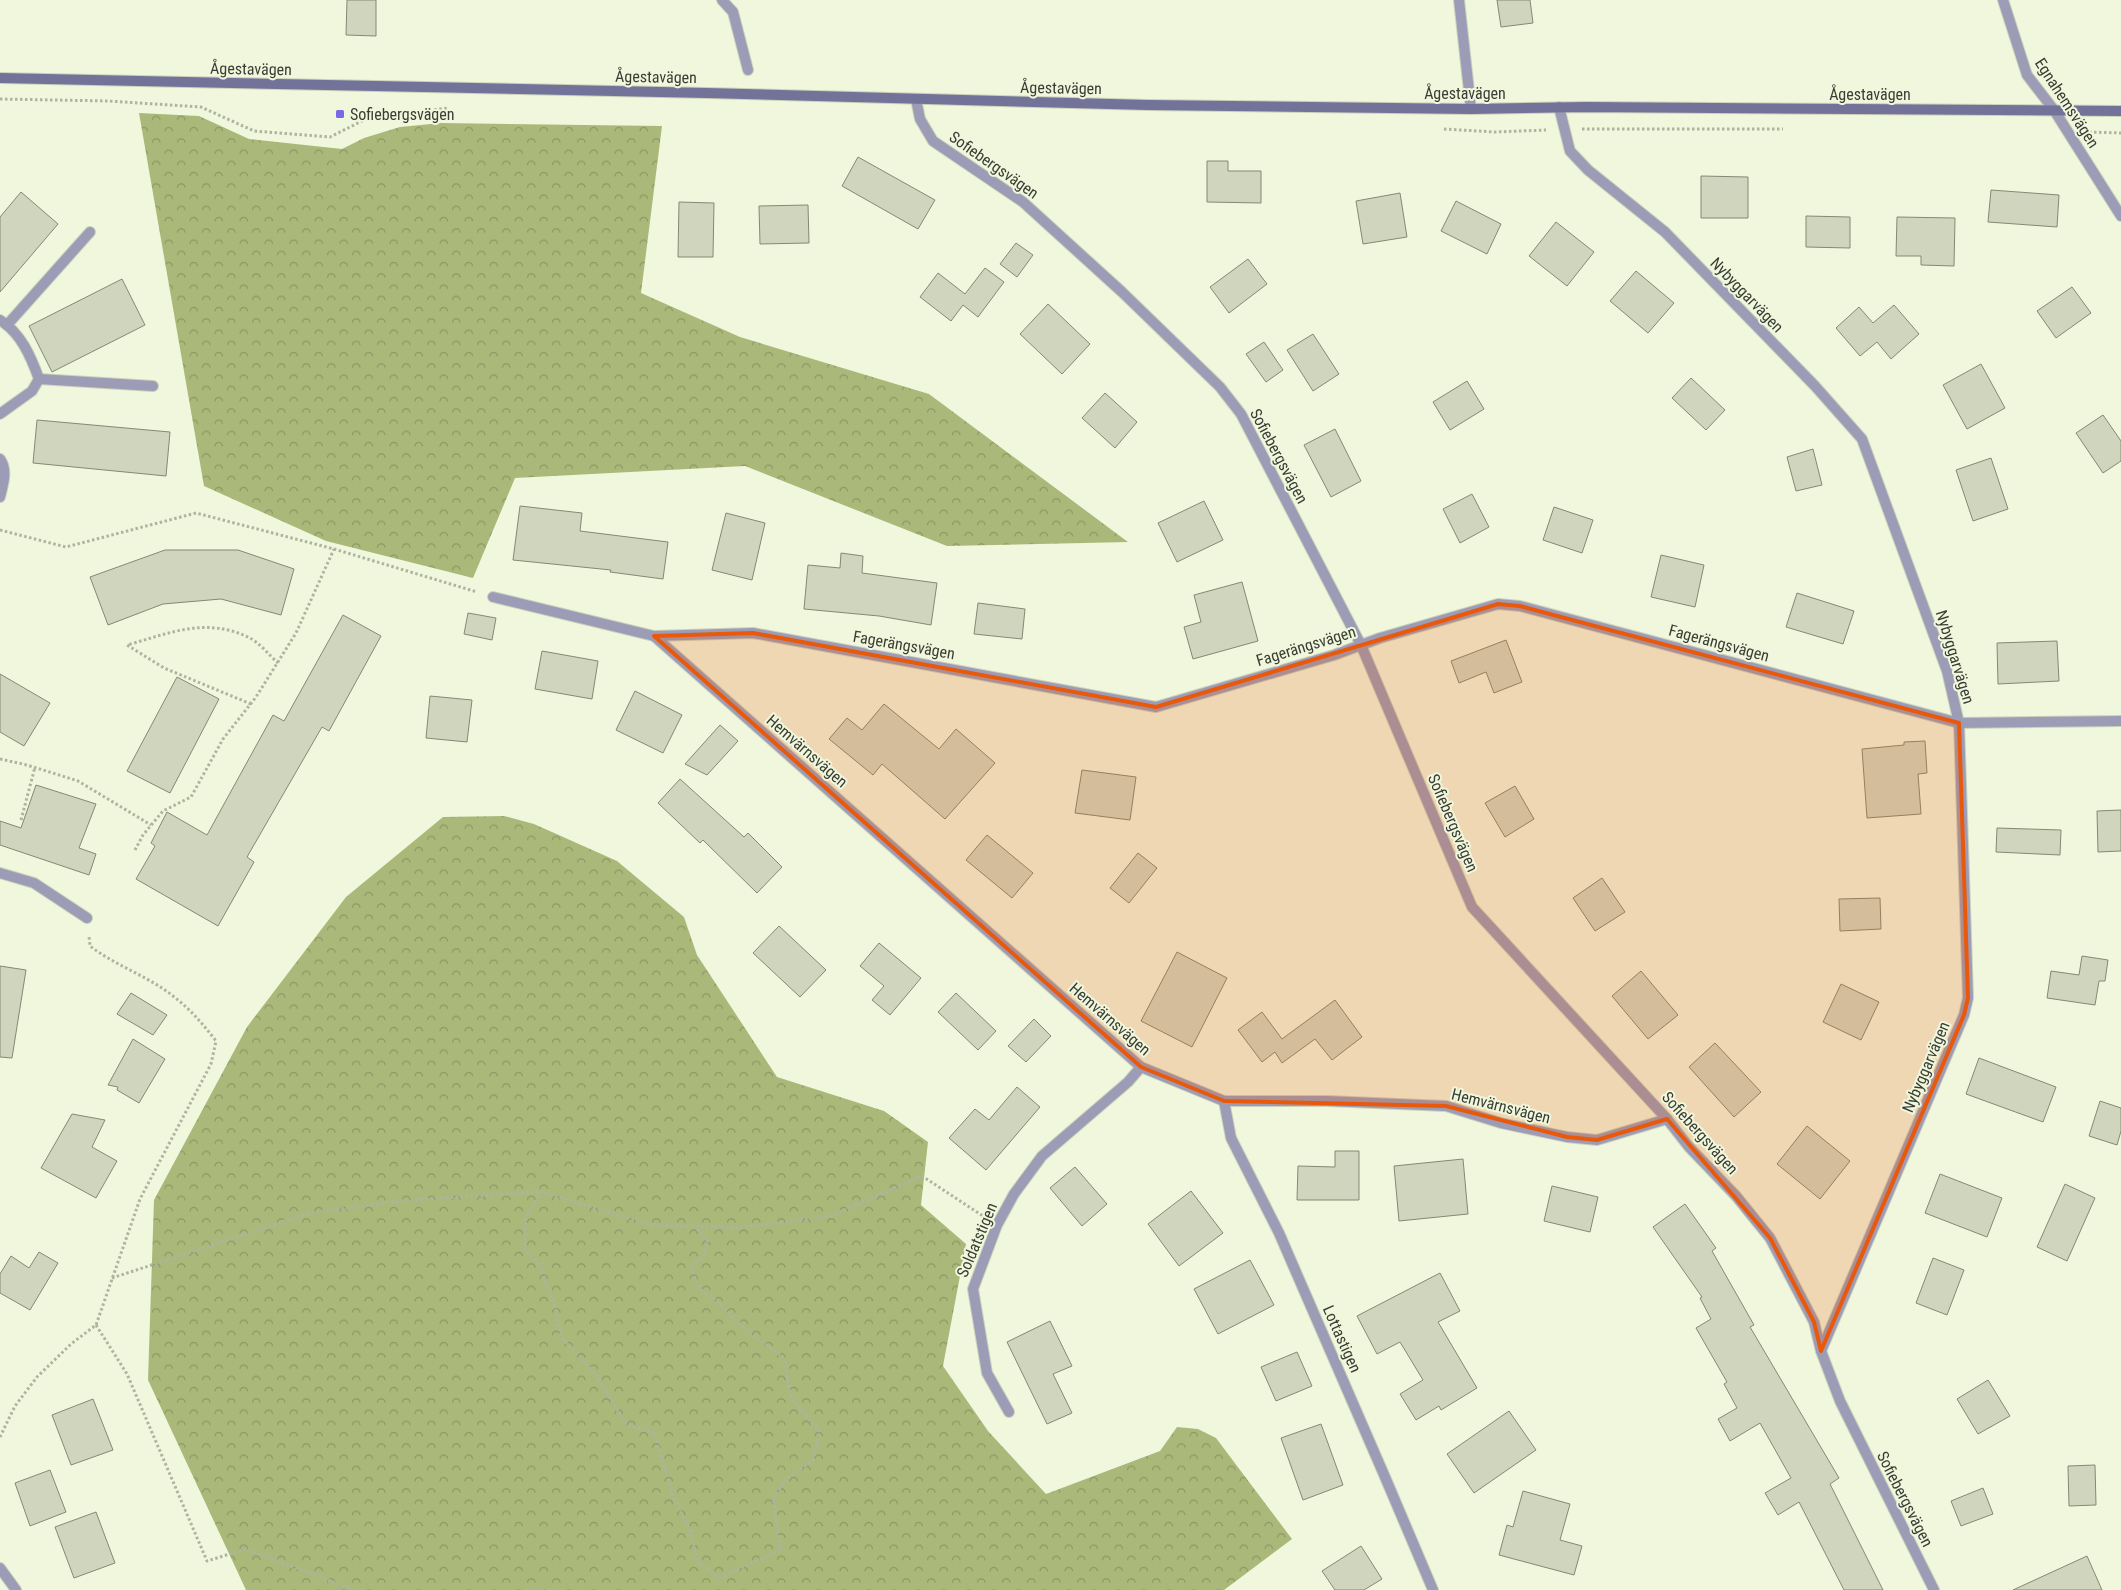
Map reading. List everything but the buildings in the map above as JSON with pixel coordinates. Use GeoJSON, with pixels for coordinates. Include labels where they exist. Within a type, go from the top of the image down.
{"type":"FeatureCollection","features":[{"type":"Feature","properties":{"kind":"main road","name":"Ågestavägen"},"geometry":{"type":"LineString","coordinates":[[0,78],[1148,105],[1471,109],[1559,107],[2121,111]]}},
{"type":"Feature","properties":{"kind":"street"},"geometry":{"type":"LineString","coordinates":[[722,0],[732,12],[748,70]]}},
{"type":"Feature","properties":{"kind":"street"},"geometry":{"type":"LineString","coordinates":[[1459,0],[1471,109]]}},
{"type":"Feature","properties":{"kind":"street","name":"Egnahemsvägen"},"geometry":{"type":"LineString","coordinates":[[2002,0],[2027,75],[2054,110],[2121,216]]}},
{"type":"Feature","properties":{"kind":"street","name":"Sofiebergsvägen"},"geometry":{"type":"LineString","coordinates":[[916,99],[920,119],[933,141],[1023,202],[1122,292],[1220,387],[1241,414],[1361,645],[1472,907],[1667,1118],[1689,1147],[1736,1196],[1770,1238],[1814,1322],[1821,1351],[1840,1401],[1934,1590]]}},
{"type":"Feature","properties":{"kind":"street","name":"Nybyggarvägen"},"geometry":{"type":"LineString","coordinates":[[1559,107],[1570,151],[1588,170],[1664,232],[1815,386],[1862,439],[1947,671],[1959,724],[1968,998],[1964,1015],[1821,1351]]}},
{"type":"Feature","properties":{"kind":"street"},"geometry":{"type":"LineString","coordinates":[[39,379],[30,354],[3,323],[90,232]]}},
{"type":"Feature","properties":{"kind":"street"},"geometry":{"type":"LineString","coordinates":[[39,379],[154,386]]}},
{"type":"Feature","properties":{"kind":"street"},"geometry":{"type":"LineString","coordinates":[[0,414],[32,390],[39,379]]}},
{"type":"Feature","properties":{"kind":"street"},"geometry":{"type":"LineString","coordinates":[[0,459],[3,463],[4,480],[0,497]]}},
{"type":"Feature","properties":{"kind":"street","name":"Fagerängsvägen"},"geometry":{"type":"LineString","coordinates":[[494,597],[654,636],[753,633],[1156,707],[1334,655],[1361,645],[1498,604],[1520,606],[1959,724],[2121,721]]}},
{"type":"Feature","properties":{"kind":"street","name":"Hemvärnsvägen"},"geometry":{"type":"LineString","coordinates":[[654,636],[1141,1067],[1224,1101],[1327,1101],[1446,1106],[1501,1122],[1567,1137],[1597,1140],[1667,1118]]}},
{"type":"Feature","properties":{"kind":"street"},"geometry":{"type":"LineString","coordinates":[[0,874],[34,883],[87,918]]}},
{"type":"Feature","properties":{"kind":"street","name":"Soldatstigen"},"geometry":{"type":"LineString","coordinates":[[1009,1412],[987,1373],[973,1290],[997,1225],[1014,1194],[1042,1156],[1128,1082],[1141,1067]]}},
{"type":"Feature","properties":{"kind":"street","name":"Lottastigen"},"geometry":{"type":"LineString","coordinates":[[1224,1101],[1231,1138],[1279,1233],[1386,1477],[1433,1590]]}},
{"type":"Feature","properties":{"kind":"street"},"geometry":{"type":"LineString","coordinates":[[0,1568],[16,1590]]}},
{"type":"Feature","properties":{"kind":"path"},"geometry":{"type":"LineString","coordinates":[[0,99],[108,101],[201,107],[254,131],[330,137],[368,118],[456,108]]}},
{"type":"Feature","properties":{"kind":"path"},"geometry":{"type":"LineString","coordinates":[[0,530],[66,547],[196,513],[334,549],[494,597]]}},
{"type":"Feature","properties":{"kind":"path"},"geometry":{"type":"LineString","coordinates":[[135,850],[163,811],[191,797],[223,739],[251,704],[296,633],[334,549]]}},
{"type":"Feature","properties":{"kind":"path"},"geometry":{"type":"LineString","coordinates":[[251,704],[164,668],[127,646],[184,629],[213,626],[250,637],[278,663]]}},
{"type":"Feature","properties":{"kind":"path"},"geometry":{"type":"LineString","coordinates":[[0,759],[35,767],[78,781],[152,825]]}},
{"type":"Feature","properties":{"kind":"path"},"geometry":{"type":"LineString","coordinates":[[22,820],[35,767]]}},
{"type":"Feature","properties":{"kind":"path"},"geometry":{"type":"LineString","coordinates":[[0,1437],[15,1406],[37,1378],[71,1344],[96,1325],[140,1199],[211,1064],[216,1041],[200,1019],[172,995],[102,955],[90,946],[87,918]]}},
{"type":"Feature","properties":{"kind":"path"},"geometry":{"type":"LineString","coordinates":[[112,1278],[310,1213],[409,1200],[541,1192],[652,1225],[738,1228],[830,1216],[922,1176],[997,1225]]}},
{"type":"Feature","properties":{"kind":"path"},"geometry":{"type":"LineString","coordinates":[[541,1192],[526,1217],[524,1248],[540,1266],[556,1310],[561,1337],[596,1375],[626,1424],[654,1433],[675,1501],[692,1532],[698,1562],[719,1578],[780,1550],[773,1497],[788,1478],[813,1460],[820,1432],[792,1399],[783,1357],[743,1327],[714,1298],[700,1289],[690,1266],[702,1257],[708,1240],[695,1227]]}},
{"type":"Feature","properties":{"kind":"path"},"geometry":{"type":"LineString","coordinates":[[96,1325],[126,1374],[207,1561],[246,1549],[354,1590]]}},
{"type":"Feature","properties":{"kind":"path"},"geometry":{"type":"LineString","coordinates":[[526,1590],[555,1590]]}},
{"type":"Feature","properties":{"kind":"highlighted area"},"geometry":{"type":"Polygon","coordinates":[[[1498,604],[1520,606],[1959,723],[1968,998],[1964,1015],[1821,1351],[1814,1322],[1770,1238],[1667,1119],[1597,1140],[1567,1137],[1446,1106],[1224,1101],[1141,1067],[654,636],[753,633],[1156,707],[1498,604]]]}},
{"type":"Feature","properties":{"kind":"green space"},"geometry":{"type":"Polygon","coordinates":[[[139,113],[199,116],[249,139],[342,149],[364,138],[400,127],[441,123],[662,126],[641,293],[740,337],[929,394],[1128,542],[947,546],[745,466],[515,478],[473,578],[326,541],[204,486],[139,113]]]}},
{"type":"Feature","properties":{"kind":"green space"},"geometry":{"type":"Polygon","coordinates":[[[504,816],[534,824],[617,861],[684,917],[697,955],[777,1077],[884,1111],[928,1142],[921,1205],[966,1244],[943,1366],[988,1431],[1046,1494],[1160,1451],[1177,1427],[1198,1429],[1216,1438],[1292,1539],[1224,1590],[246,1590],[148,1380],[154,1200],[247,1027],[346,897],[443,817],[504,816]]]}},
{"type":"Feature","properties":{"kind":"place","name":"Sofiebergsvägen"},"geometry":{"type":"Point","coordinates":[340,114]}}]}
